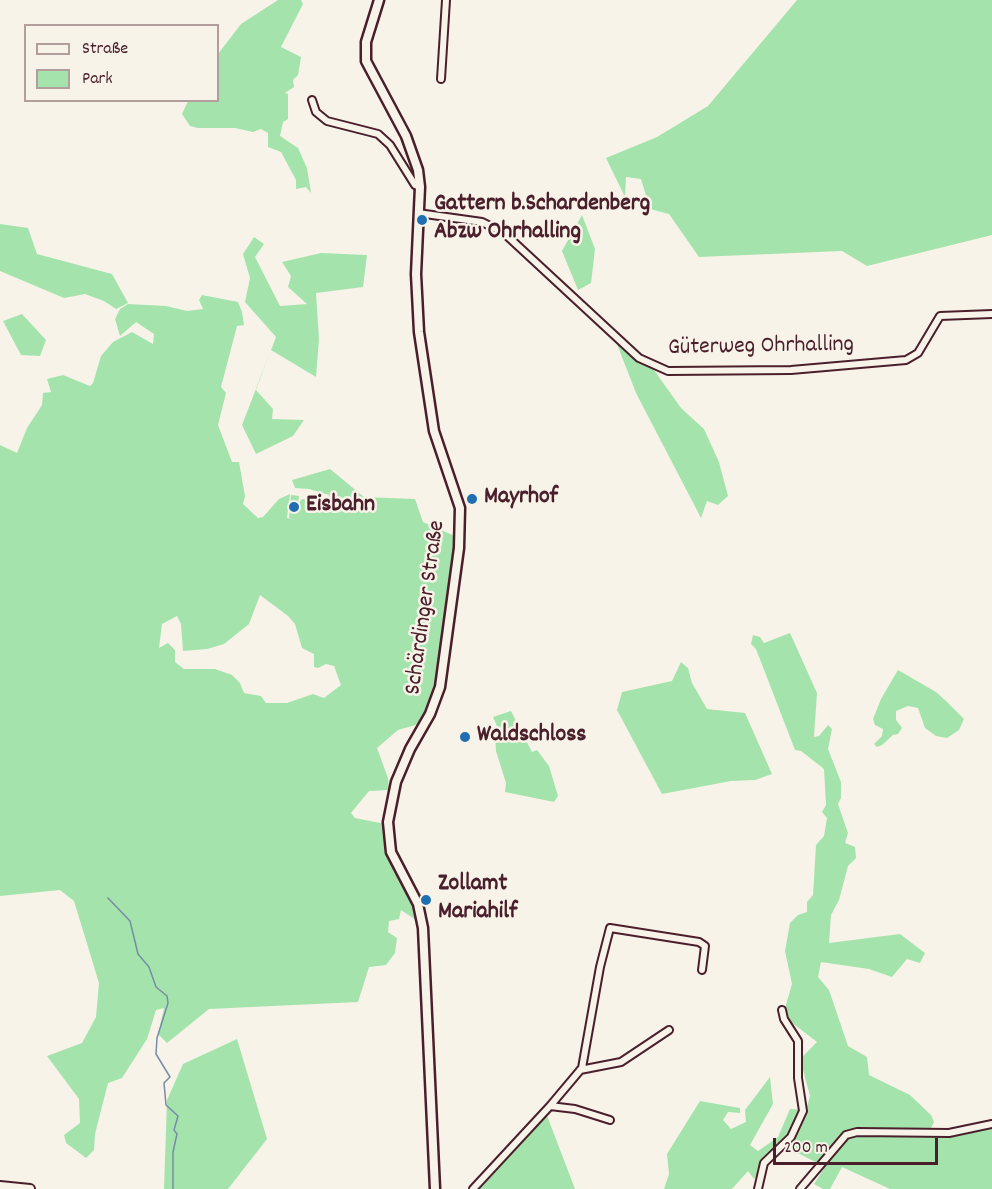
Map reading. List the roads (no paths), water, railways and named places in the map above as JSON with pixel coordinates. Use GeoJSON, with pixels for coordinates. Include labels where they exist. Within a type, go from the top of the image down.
{"type":"FeatureCollection","features":[{"type":"Feature","properties":{"kind":"main road","name":"Schärdinger Straße"},"geometry":{"type":"LineString","coordinates":[[379,0],[366,42],[366,61],[410,146],[420,188],[417,309],[422,356],[434,431],[458,499],[460,526],[440,687],[430,714],[410,749],[392,791],[388,822],[391,852],[418,904],[423,928],[435,1189]]}},
{"type":"Feature","properties":{"kind":"street"},"geometry":{"type":"LineString","coordinates":[[441,79],[446,0]]}},
{"type":"Feature","properties":{"kind":"street"},"geometry":{"type":"LineString","coordinates":[[312,100],[316,112],[327,122],[378,134],[390,145],[415,185],[420,188]]}},
{"type":"Feature","properties":{"kind":"street","name":"Güterweg Ohrhalling"},"geometry":{"type":"LineString","coordinates":[[418,213],[482,222],[504,233],[639,358],[668,371],[790,370],[906,360],[918,354],[940,316],[992,314]]}},
{"type":"Feature","properties":{"kind":"street"},"geometry":{"type":"LineString","coordinates":[[473,1189],[580,1070],[606,938],[610,928],[699,942],[705,946],[702,970]]}},
{"type":"Feature","properties":{"kind":"street"},"geometry":{"type":"LineString","coordinates":[[758,1189],[764,1163],[791,1137],[803,1111],[798,1078],[798,1041],[784,1019],[782,1010]]}},
{"type":"Feature","properties":{"kind":"street"},"geometry":{"type":"LineString","coordinates":[[580,1070],[621,1062],[669,1030]]}},
{"type":"Feature","properties":{"kind":"street"},"geometry":{"type":"LineString","coordinates":[[550,1106],[574,1109],[610,1120]]}},
{"type":"Feature","properties":{"kind":"street"},"geometry":{"type":"LineString","coordinates":[[800,1189],[846,1135],[857,1132],[949,1133],[992,1124]]}},
{"type":"Feature","properties":{"kind":"street"},"geometry":{"type":"LineString","coordinates":[[0,1186],[30,1189]]}},
{"type":"Feature","properties":{"kind":"waterway"},"geometry":{"type":"LineString","coordinates":[[108,898],[130,921],[138,954],[149,967],[156,987],[167,996],[168,1003],[157,1038],[156,1054],[170,1077],[164,1083],[166,1105],[178,1116],[174,1130],[177,1134],[173,1152],[173,1189]]}},
{"type":"Feature","properties":{"kind":"place","name":"Gattern b.Schardenberg Abzw Ohrhalling"},"geometry":{"type":"Point","coordinates":[422,220]}},
{"type":"Feature","properties":{"kind":"place","name":"Mayrhof"},"geometry":{"type":"Point","coordinates":[472,499]}},
{"type":"Feature","properties":{"kind":"place","name":"Eisbahn"},"geometry":{"type":"Point","coordinates":[294,507]}},
{"type":"Feature","properties":{"kind":"place","name":"Waldschloss"},"geometry":{"type":"Point","coordinates":[465,737]}},
{"type":"Feature","properties":{"kind":"place","name":"Zollamt Mariahilf"},"geometry":{"type":"Point","coordinates":[426,900]}}]}
